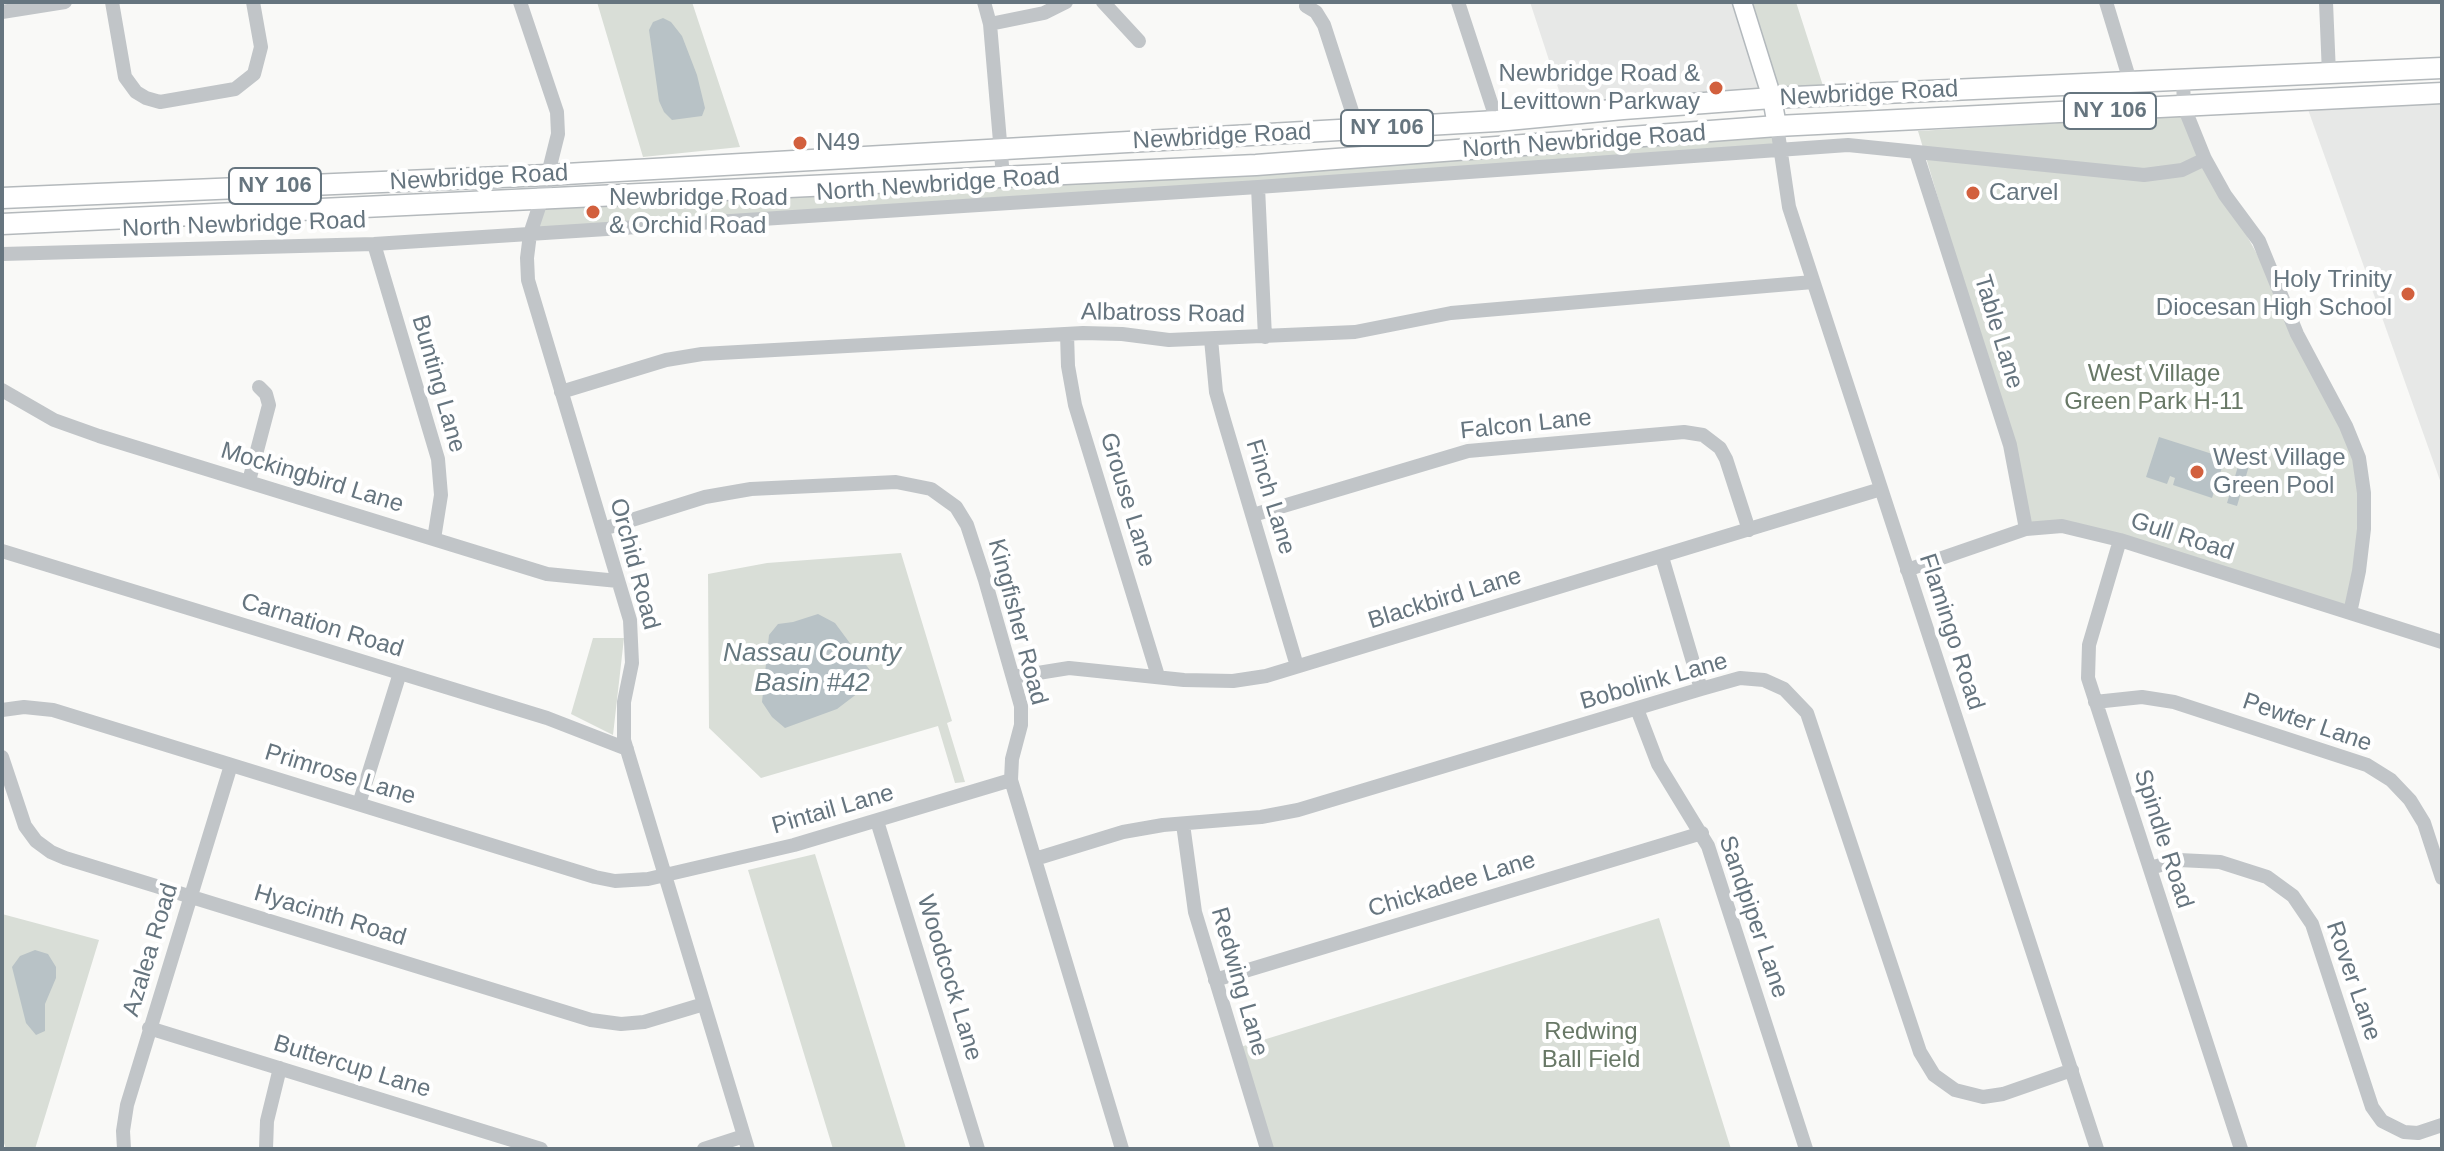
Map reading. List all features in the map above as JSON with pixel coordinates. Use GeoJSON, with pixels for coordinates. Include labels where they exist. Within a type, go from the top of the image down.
{"type":"FeatureCollection","features":[{"type":"Feature","properties":{"kind":"main road","name":"Newbridge Road"},"geometry":{"type":"LineString","coordinates":[[2,198],[548,175],[1358,130],[1772,98],[2442,68]]}},
{"type":"Feature","properties":{"kind":"main road","name":"Newbridge Road"},"geometry":{"type":"LineString","coordinates":[[2,224],[1272,164],[1777,126],[2442,93]]}},
{"type":"Feature","properties":{"kind":"main road"},"geometry":{"type":"LineString","coordinates":[[150,192],[151,217]]}},
{"type":"Feature","properties":{"kind":"street"},"geometry":{"type":"LineString","coordinates":[[2,12],[65,2]]}},
{"type":"Feature","properties":{"kind":"street"},"geometry":{"type":"LineString","coordinates":[[112,2],[125,77],[136,92],[160,102],[235,89],[254,74],[261,47],[253,2]]}},
{"type":"Feature","properties":{"kind":"street","name":"Orchid Road"},"geometry":{"type":"LineString","coordinates":[[520,2],[557,112],[558,134],[530,234],[528,280],[630,620],[633,643],[622,724],[627,749],[746,1143]]}},
{"type":"Feature","properties":{"kind":"street"},"geometry":{"type":"LineString","coordinates":[[984,2],[990,24],[1003,177]]}},
{"type":"Feature","properties":{"kind":"street"},"geometry":{"type":"LineString","coordinates":[[990,24],[1044,13],[1066,2]]}},
{"type":"Feature","properties":{"kind":"street"},"geometry":{"type":"LineString","coordinates":[[1103,2],[1139,41]]}},
{"type":"Feature","properties":{"kind":"street"},"geometry":{"type":"LineString","coordinates":[[1458,2],[1497,121]]}},
{"type":"Feature","properties":{"kind":"street"},"geometry":{"type":"LineString","coordinates":[[1742,2],[1772,98],[1777,126]]}},
{"type":"Feature","properties":{"kind":"street"},"geometry":{"type":"LineString","coordinates":[[2106,2],[2130,81]]}},
{"type":"Feature","properties":{"kind":"street"},"geometry":{"type":"LineString","coordinates":[[2326,2],[2329,74]]}},
{"type":"Feature","properties":{"kind":"street"},"geometry":{"type":"LineString","coordinates":[[1306,6],[1316,12],[1324,25],[1358,130]]}},
{"type":"Feature","properties":{"kind":"street"},"geometry":{"type":"LineString","coordinates":[[2183,79],[2184,107],[2205,159],[2225,195],[2259,241],[2297,334],[2346,426],[2359,458],[2364,493],[2364,529],[2350,613]]}},
{"type":"Feature","properties":{"kind":"street","name":"Flamingo Road"},"geometry":{"type":"LineString","coordinates":[[1777,126],[1789,207],[2097,1149]]}},
{"type":"Feature","properties":{"kind":"street","name":"North Newbridge Road"},"geometry":{"type":"LineString","coordinates":[[2,254],[374,244],[1848,145],[2144,175],[2182,170],[2205,159]]}},
{"type":"Feature","properties":{"kind":"street","name":"Table Lane"},"geometry":{"type":"LineString","coordinates":[[1916,152],[2010,445],[2026,529]]}},
{"type":"Feature","properties":{"kind":"street"},"geometry":{"type":"LineString","coordinates":[[1258,187],[1265,337]]}},
{"type":"Feature","properties":{"kind":"street","name":"Bunting Lane"},"geometry":{"type":"LineString","coordinates":[[374,244],[438,459],[441,495],[434,539]]}},
{"type":"Feature","properties":{"kind":"street","name":"Albatross Road"},"geometry":{"type":"LineString","coordinates":[[561,392],[666,360],[702,354],[1067,334],[1122,334],[1169,340],[1355,332],[1451,313],[1813,282]]}},
{"type":"Feature","properties":{"kind":"street","name":"Grouse Lane"},"geometry":{"type":"LineString","coordinates":[[1067,334],[1075,405],[1158,676]]}},
{"type":"Feature","properties":{"kind":"street","name":"Finch Lane"},"geometry":{"type":"LineString","coordinates":[[1211,339],[1216,392],[1297,666]]}},
{"type":"Feature","properties":{"kind":"street"},"geometry":{"type":"LineString","coordinates":[[249,481],[269,405],[266,394],[259,387]]}},
{"type":"Feature","properties":{"kind":"street","name":"Mockingbird Lane"},"geometry":{"type":"LineString","coordinates":[[2,390],[54,420],[434,539],[547,574],[618,581]]}},
{"type":"Feature","properties":{"kind":"street","name":"Falcon Lane"},"geometry":{"type":"LineString","coordinates":[[1253,515],[1468,451],[1684,432],[1703,435],[1720,448],[1749,530]]}},
{"type":"Feature","properties":{"kind":"street","name":"Kingfisher Road"},"geometry":{"type":"LineString","coordinates":[[603,529],[705,497],[751,489],[896,482],[931,489],[956,507],[967,525],[1021,706],[1021,725],[1012,759],[1011,780],[1122,1149]]}},
{"type":"Feature","properties":{"kind":"street","name":"Blackbird Lane"},"geometry":{"type":"LineString","coordinates":[[1013,677],[1069,668],[1184,680],[1233,681],[1266,676],[1881,489]]}},
{"type":"Feature","properties":{"kind":"street","name":"Gull Road"},"geometry":{"type":"LineString","coordinates":[[1907,570],[2026,529],[2062,526],[2120,540],[2442,642]]}},
{"type":"Feature","properties":{"kind":"street","name":"Spindle Road"},"geometry":{"type":"LineString","coordinates":[[2120,540],[2089,645],[2088,678],[2241,1149]]}},
{"type":"Feature","properties":{"kind":"street","name":"Carnation Road"},"geometry":{"type":"LineString","coordinates":[[2,551],[547,718],[627,749]]}},
{"type":"Feature","properties":{"kind":"street"},"geometry":{"type":"LineString","coordinates":[[1662,557],[1701,689]]}},
{"type":"Feature","properties":{"kind":"street"},"geometry":{"type":"LineString","coordinates":[[359,804],[400,673]]}},
{"type":"Feature","properties":{"kind":"street","name":"Bobolink Lane"},"geometry":{"type":"LineString","coordinates":[[1035,859],[1123,832],[1298,810],[1740,678],[1764,680],[1784,689],[1807,713],[1920,1052],[1934,1075],[1955,1090],[1983,1097],[2003,1094],[2072,1070]]}},
{"type":"Feature","properties":{"kind":"street","name":"Pewter Lane"},"geometry":{"type":"LineString","coordinates":[[2095,702],[2142,697],[2174,702],[2367,765],[2391,780],[2410,800],[2424,823],[2442,878]]}},
{"type":"Feature","properties":{"kind":"street","name":"Primrose Lane"},"geometry":{"type":"LineString","coordinates":[[2,710],[24,707],[53,710],[595,877],[626,881],[665,876]]}},
{"type":"Feature","properties":{"kind":"street","name":"Sandpiper Lane"},"geometry":{"type":"LineString","coordinates":[[1637,709],[1658,764],[1702,833],[1806,1149]]}},
{"type":"Feature","properties":{"kind":"street","name":"Hyacinth Road"},"geometry":{"type":"LineString","coordinates":[[2,757],[25,826],[36,841],[51,852],[591,1020],[621,1024],[644,1022],[704,1004]]}},
{"type":"Feature","properties":{"kind":"street","name":"Azalea Road"},"geometry":{"type":"LineString","coordinates":[[124,1149],[127,1105],[231,765]]}},
{"type":"Feature","properties":{"kind":"street","name":"Pintail Lane"},"geometry":{"type":"LineString","coordinates":[[665,876],[794,845],[1011,780]]}},
{"type":"Feature","properties":{"kind":"street","name":"Woodcock Lane"},"geometry":{"type":"LineString","coordinates":[[877,821],[978,1149]]}},
{"type":"Feature","properties":{"kind":"street","name":"Redwing Lane"},"geometry":{"type":"LineString","coordinates":[[1183,824],[1195,912],[1267,1149]]}},
{"type":"Feature","properties":{"kind":"street","name":"Chickadee Lane"},"geometry":{"type":"LineString","coordinates":[[1215,980],[1702,833]]}},
{"type":"Feature","properties":{"kind":"street","name":"Rover Lane"},"geometry":{"type":"LineString","coordinates":[[2150,868],[2179,860],[2220,862],[2267,877],[2293,896],[2312,924],[2372,1107],[2382,1121],[2404,1132],[2418,1133],[2442,1125]]}},
{"type":"Feature","properties":{"kind":"street","name":"Buttercup Lane"},"geometry":{"type":"LineString","coordinates":[[149,1028],[541,1149]]}},
{"type":"Feature","properties":{"kind":"street"},"geometry":{"type":"LineString","coordinates":[[266,1149],[267,1121],[280,1068]]}},
{"type":"Feature","properties":{"kind":"street"},"geometry":{"type":"LineString","coordinates":[[704,1149],[746,1143]]}},
{"type":"Feature","properties":{"kind":"shaded area"},"geometry":{"type":"Polygon","coordinates":[[[1530,2],[1738,2],[1767,92],[1563,103],[1530,2]]]}},
{"type":"Feature","properties":{"kind":"shaded area","name":"Holy Trinity Diocesan High School"},"geometry":{"type":"Polygon","coordinates":[[[2442,96],[2442,486],[2305,101],[2442,96]]]}},
{"type":"Feature","properties":{"kind":"green space"},"geometry":{"type":"Polygon","coordinates":[[[597,2],[692,2],[740,147],[643,157],[597,2]]]}},
{"type":"Feature","properties":{"kind":"green space"},"geometry":{"type":"Polygon","coordinates":[[[1738,2],[1796,2],[1824,89],[1775,92],[1738,2]]]}},
{"type":"Feature","properties":{"kind":"green space","name":"West Village Green Park H-11"},"geometry":{"type":"Polygon","coordinates":[[[2181,116],[2285,305],[2350,434],[2364,527],[2350,610],[2073,524],[2029,526],[2011,442],[1918,131],[2181,116]]]}},
{"type":"Feature","properties":{"kind":"green space"},"geometry":{"type":"Polygon","coordinates":[[[1774,130],[1775,148],[533,230],[544,203],[1774,130]]]}},
{"type":"Feature","properties":{"kind":"green space"},"geometry":{"type":"Polygon","coordinates":[[[901,553],[952,721],[947,723],[965,782],[955,783],[938,726],[761,778],[709,728],[708,574],[767,563],[901,553]]]}},
{"type":"Feature","properties":{"kind":"green space"},"geometry":{"type":"Polygon","coordinates":[[[593,638],[624,638],[613,735],[571,714],[593,638]]]}},
{"type":"Feature","properties":{"kind":"green space"},"geometry":{"type":"Polygon","coordinates":[[[815,854],[906,1149],[833,1149],[748,870],[815,854]]]}},
{"type":"Feature","properties":{"kind":"green space"},"geometry":{"type":"Polygon","coordinates":[[[2,914],[99,940],[35,1149],[6,1149],[2,1137],[2,914]]]}},
{"type":"Feature","properties":{"kind":"green space","name":"Redwing Ball Field"},"geometry":{"type":"Polygon","coordinates":[[[1659,918],[1731,1149],[1267,1149],[1237,1048],[1659,918]]]}},
{"type":"Feature","properties":{"kind":"water"},"geometry":{"type":"Polygon","coordinates":[[[663,18],[671,22],[682,36],[697,75],[705,108],[702,116],[672,120],[659,101],[649,30],[653,22],[663,18]]]}},
{"type":"Feature","properties":{"kind":"water"},"geometry":{"type":"Polygon","coordinates":[[[2159,437],[2225,458],[2212,498],[2173,485],[2175,478],[2170,476],[2167,484],[2146,477],[2159,437]]]}},
{"type":"Feature","properties":{"kind":"water"},"geometry":{"type":"Polygon","coordinates":[[[2239,463],[2249,466],[2237,506],[2227,503],[2239,463]]]}},
{"type":"Feature","properties":{"kind":"water","name":"Nassau County Basin #42"},"geometry":{"type":"Polygon","coordinates":[[[818,614],[835,623],[872,673],[862,690],[837,709],[785,728],[772,717],[762,702],[769,635],[778,624],[818,614]]]}},
{"type":"Feature","properties":{"kind":"water"},"geometry":{"type":"Polygon","coordinates":[[[35,950],[48,954],[56,967],[56,978],[45,1004],[45,1031],[36,1035],[26,1023],[12,967],[20,956],[35,950]]]}},
{"type":"Feature","properties":{"kind":"place","name":"Newbridge Road & Levittown Parkway"},"geometry":{"type":"Point","coordinates":[1716,88]}},
{"type":"Feature","properties":{"kind":"place","name":"N49"},"geometry":{"type":"Point","coordinates":[800,143]}},
{"type":"Feature","properties":{"kind":"place","name":"Carvel"},"geometry":{"type":"Point","coordinates":[1973,193]}},
{"type":"Feature","properties":{"kind":"place","name":"Newbridge Road & Orchid Road"},"geometry":{"type":"Point","coordinates":[593,212]}},
{"type":"Feature","properties":{"kind":"place","name":"Holy Trinity Diocesan High School"},"geometry":{"type":"Point","coordinates":[2408,294]}},
{"type":"Feature","properties":{"kind":"place","name":"West Village Green Pool"},"geometry":{"type":"Point","coordinates":[2197,472]}}]}
